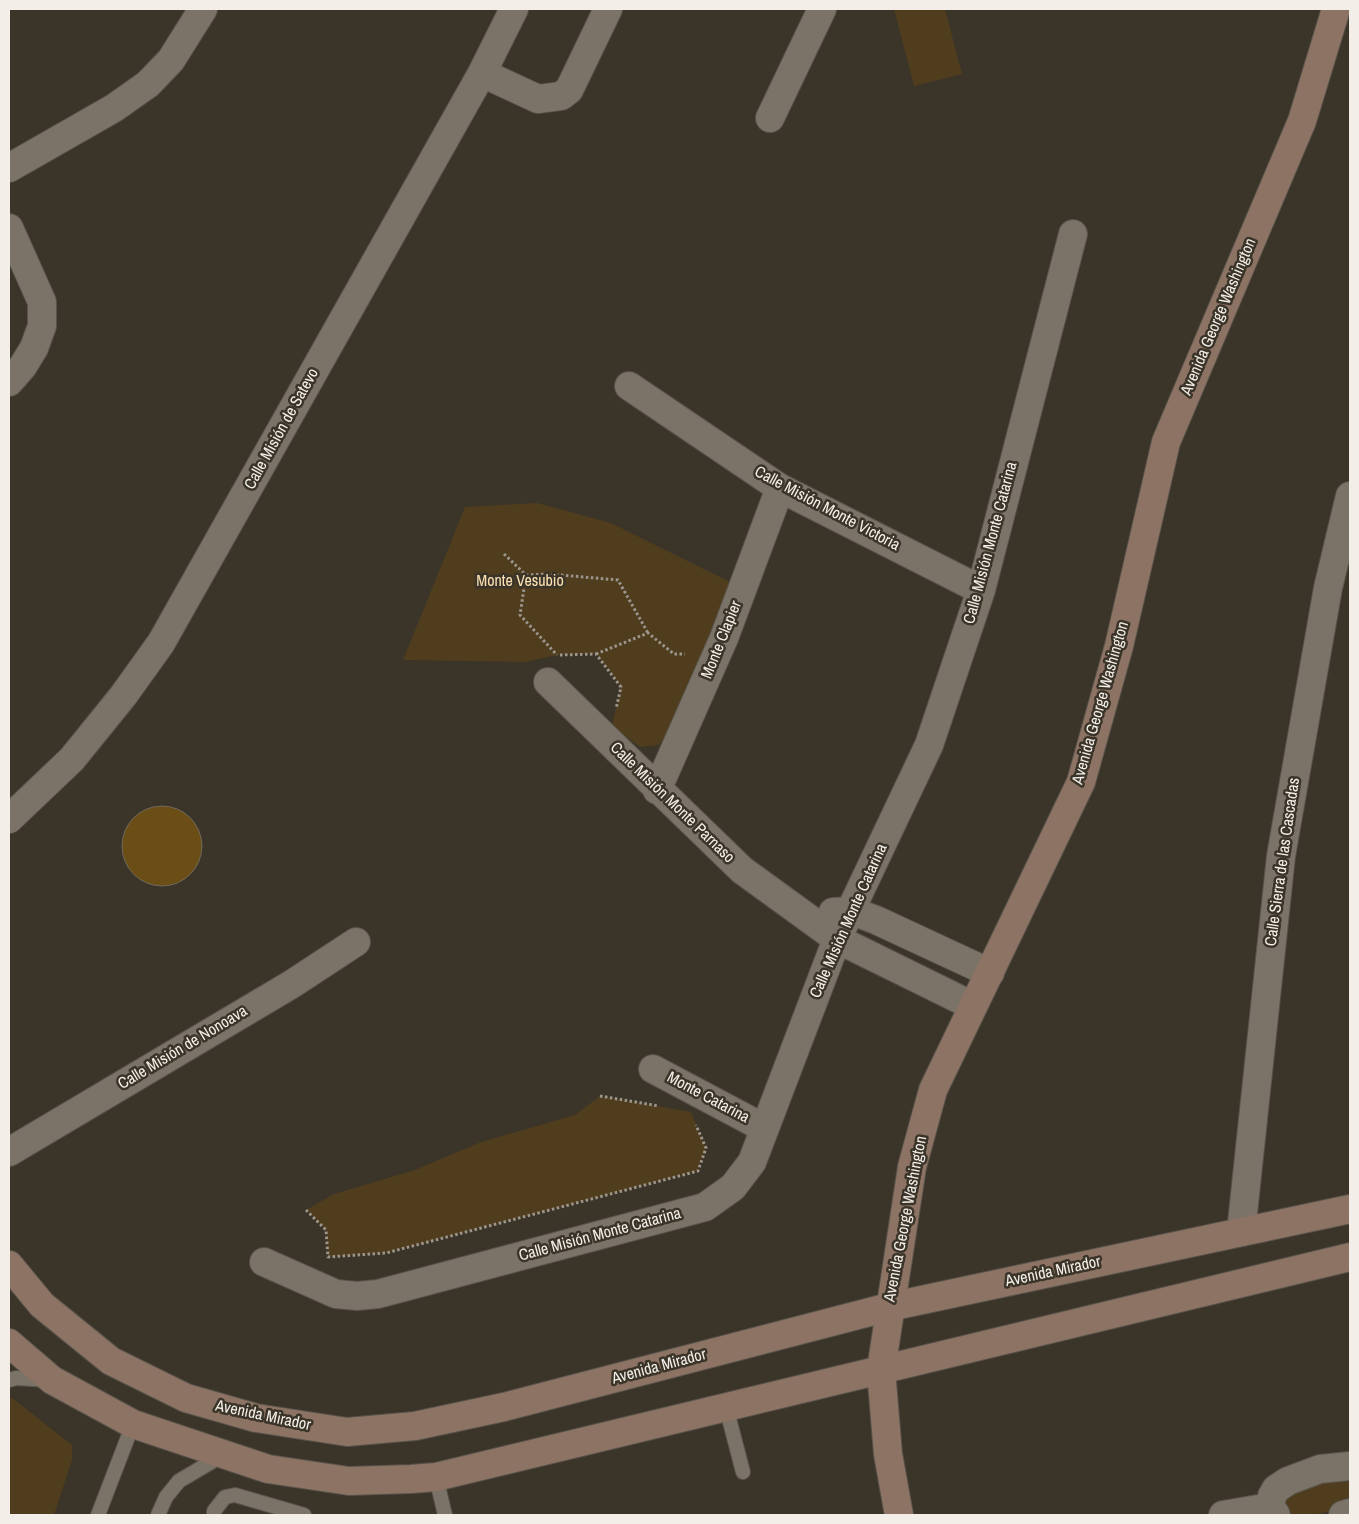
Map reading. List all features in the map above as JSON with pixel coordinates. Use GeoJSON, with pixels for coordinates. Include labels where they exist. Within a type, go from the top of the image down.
{"type":"FeatureCollection","features":[{"type":"Feature","properties":{"kind":"main road","name":"Avenida George Washington"},"geometry":{"type":"LineString","coordinates":[[899,1515],[888,1454],[881,1370],[889,1307],[912,1167],[933,1090],[1081,782],[1119,646],[1166,442],[1302,121],[1336,9]]}},
{"type":"Feature","properties":{"kind":"main road","name":"Avenida Mirador"},"geometry":{"type":"LineString","coordinates":[[9,1265],[42,1305],[111,1361],[161,1386],[186,1398],[256,1418],[347,1432],[415,1426],[504,1407],[889,1307],[1350,1209]]}},
{"type":"Feature","properties":{"kind":"main road"},"geometry":{"type":"LineString","coordinates":[[9,1343],[52,1380],[133,1424],[268,1469],[349,1481],[436,1477],[1350,1257]]}},
{"type":"Feature","properties":{"kind":"street"},"geometry":{"type":"LineString","coordinates":[[9,168],[114,108],[148,84],[171,60],[203,9]]}},
{"type":"Feature","properties":{"kind":"street","name":"Calle Misión de Satevo"},"geometry":{"type":"LineString","coordinates":[[9,819],[72,759],[123,696],[161,644],[482,73],[514,9]]}},
{"type":"Feature","properties":{"kind":"street"},"geometry":{"type":"LineString","coordinates":[[482,73],[538,99],[561,96],[569,90],[608,9]]}},
{"type":"Feature","properties":{"kind":"street"},"geometry":{"type":"LineString","coordinates":[[770,118],[822,9]]}},
{"type":"Feature","properties":{"kind":"street"},"geometry":{"type":"LineString","coordinates":[[9,228],[42,302],[42,326],[30,354],[9,382]]}},
{"type":"Feature","properties":{"kind":"street","name":"Calle Misión Monte Catarina"},"geometry":{"type":"LineString","coordinates":[[264,1262],[336,1294],[357,1296],[378,1294],[695,1210],[704,1207],[733,1187],[752,1162],[837,939],[852,911],[929,745],[981,590],[1072,234]]}},
{"type":"Feature","properties":{"kind":"street","name":"Calle Misión Monte Victoria"},"geometry":{"type":"LineString","coordinates":[[628,386],[780,488],[981,590]]}},
{"type":"Feature","properties":{"kind":"street","name":"Monte Clapier"},"geometry":{"type":"LineString","coordinates":[[657,790],[715,660],[780,488]]}},
{"type":"Feature","properties":{"kind":"street","name":"Calle Sierra de las Cascadas"},"geometry":{"type":"LineString","coordinates":[[1241,1232],[1281,856],[1328,588],[1350,496]]}},
{"type":"Feature","properties":{"kind":"street","name":"Calle Misión Monte Parnaso"},"geometry":{"type":"LineString","coordinates":[[548,669],[657,790],[742,870],[837,939],[973,1006]]}},
{"type":"Feature","properties":{"kind":"street"},"geometry":{"type":"LineString","coordinates":[[804,915],[852,911],[915,937],[990,973]]}},
{"type":"Feature","properties":{"kind":"street","name":"Calle Misión de Nonoava"},"geometry":{"type":"LineString","coordinates":[[9,1152],[292,984],[356,942]]}},
{"type":"Feature","properties":{"kind":"street","name":"Monte Catarina"},"geometry":{"type":"LineString","coordinates":[[653,1069],[764,1128]]}},
{"type":"Feature","properties":{"kind":"street"},"geometry":{"type":"LineString","coordinates":[[1223,1515],[1273,1511],[1276,1489],[1288,1481],[1320,1469],[1350,1466]]}},
{"type":"Feature","properties":{"kind":"street"},"geometry":{"type":"LineString","coordinates":[[1343,1515],[1350,1513]]}},
{"type":"Feature","properties":{"kind":"lane"},"geometry":{"type":"LineString","coordinates":[[9,1380],[16,1378],[52,1380]]}},
{"type":"Feature","properties":{"kind":"lane"},"geometry":{"type":"LineString","coordinates":[[726,1407],[743,1472]]}},
{"type":"Feature","properties":{"kind":"lane"},"geometry":{"type":"LineString","coordinates":[[98,1515],[133,1424]]}},
{"type":"Feature","properties":{"kind":"lane"},"geometry":{"type":"LineString","coordinates":[[158,1515],[166,1497],[179,1481],[224,1454]]}},
{"type":"Feature","properties":{"kind":"lane"},"geometry":{"type":"LineString","coordinates":[[436,1477],[445,1515]]}},
{"type":"Feature","properties":{"kind":"lane"},"geometry":{"type":"LineString","coordinates":[[214,1515],[214,1511],[225,1496],[235,1495],[304,1515]]}},
{"type":"Feature","properties":{"kind":"path"},"geometry":{"type":"LineString","coordinates":[[504,554],[526,575],[549,574],[618,580],[648,633],[674,654],[702,656],[715,660]]}},
{"type":"Feature","properties":{"kind":"path"},"geometry":{"type":"LineString","coordinates":[[526,575],[520,615],[557,655],[596,654],[648,633]]}},
{"type":"Feature","properties":{"kind":"path"},"geometry":{"type":"LineString","coordinates":[[596,654],[621,687],[614,718]]}},
{"type":"Feature","properties":{"kind":"path"},"geometry":{"type":"LineString","coordinates":[[548,669],[557,655]]}},
{"type":"Feature","properties":{"kind":"path"},"geometry":{"type":"LineString","coordinates":[[600,1096],[664,1107]]}},
{"type":"Feature","properties":{"kind":"path"},"geometry":{"type":"LineString","coordinates":[[306,1210],[326,1230],[328,1256],[386,1253],[698,1171],[706,1148],[695,1121]]}},
{"type":"Feature","properties":{"kind":"green space"},"geometry":{"type":"Polygon","coordinates":[[[894,9],[945,9],[962,74],[914,86],[894,9]]]}},
{"type":"Feature","properties":{"kind":"green space","name":"Monte Vesubio"},"geometry":{"type":"Polygon","coordinates":[[[537,503],[611,523],[732,583],[673,731],[658,745],[640,747],[612,726],[621,687],[596,654],[557,655],[526,662],[403,660],[465,507],[537,503]]]}},
{"type":"Feature","properties":{"kind":"green space"},"geometry":{"type":"Polygon","coordinates":[[[600,1096],[691,1112],[706,1148],[698,1171],[386,1253],[328,1257],[326,1230],[306,1210],[334,1194],[415,1170],[481,1142],[575,1115],[600,1096]]]}},
{"type":"Feature","properties":{"kind":"green space"},"geometry":{"type":"Polygon","coordinates":[[[12,1398],[72,1445],[72,1460],[54,1515],[9,1515],[9,1399],[12,1398]]]}},
{"type":"Feature","properties":{"kind":"green space"},"geometry":{"type":"Polygon","coordinates":[[[1350,1475],[1350,1506],[1314,1515],[1286,1514],[1283,1504],[1300,1485],[1350,1475]]]}},
{"type":"Feature","properties":{"kind":"building"},"geometry":{"type":"Polygon","coordinates":[[[162,806],[184,813],[190,818],[201,838],[202,846],[195,868],[190,874],[170,885],[162,886],[140,879],[134,874],[123,854],[122,846],[129,824],[134,818],[154,807],[162,806]]]}}]}
